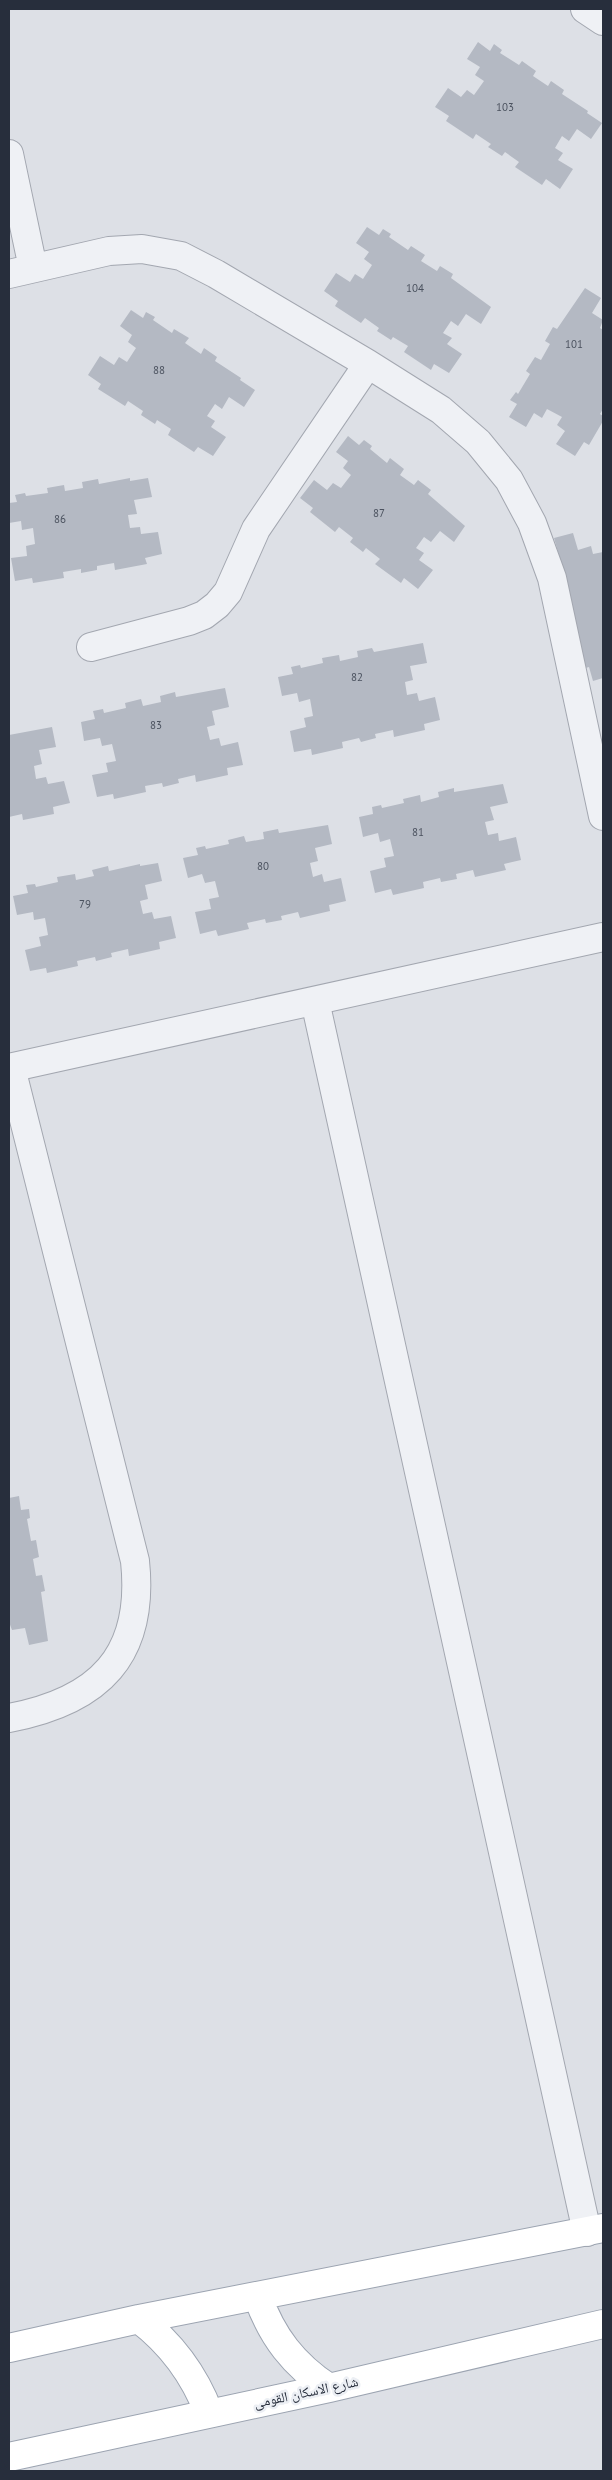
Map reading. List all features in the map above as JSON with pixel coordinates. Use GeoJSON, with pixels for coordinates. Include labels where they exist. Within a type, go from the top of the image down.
{"type":"FeatureCollection","features":[{"type":"Feature","properties":{"kind":"main road"},"geometry":{"type":"LineString","coordinates":[[9,2348],[139,2319],[595,2230]]}},
{"type":"Feature","properties":{"kind":"main road"},"geometry":{"type":"LineString","coordinates":[[258,2297],[266,2319],[292,2359],[309,2375],[329,2388]]}},
{"type":"Feature","properties":{"kind":"main road"},"geometry":{"type":"LineString","coordinates":[[139,2319],[158,2333],[189,2370],[209,2413]]}},
{"type":"Feature","properties":{"kind":"main road","name":"شارع الاسكان القومى"},"geometry":{"type":"LineString","coordinates":[[9,2457],[329,2388],[603,2324]]}},
{"type":"Feature","properties":{"kind":"street"},"geometry":{"type":"LineString","coordinates":[[585,9],[603,21]]}},
{"type":"Feature","properties":{"kind":"street"},"geometry":{"type":"LineString","coordinates":[[9,154],[21,271],[108,251],[142,249],[181,256],[216,274],[368,364],[441,410],[478,442],[509,480],[532,523],[552,578],[603,816]]}},
{"type":"Feature","properties":{"kind":"street"},"geometry":{"type":"LineString","coordinates":[[91,647],[189,621],[204,615],[217,605],[228,592],[256,529],[368,364]]}},
{"type":"Feature","properties":{"kind":"street"},"geometry":{"type":"LineString","coordinates":[[9,1718],[39,1712],[66,1702],[90,1688],[110,1668],[128,1635],[135,1617],[138,1590],[135,1561],[10,1068],[603,937]]}},
{"type":"Feature","properties":{"kind":"street"},"geometry":{"type":"LineString","coordinates":[[315,1001],[595,2230]]}},
{"type":"Feature","properties":{"kind":"building"},"geometry":{"type":"Polygon","coordinates":[[[478,42],[490,51],[494,44],[502,50],[500,53],[519,65],[522,61],[536,71],[533,76],[548,86],[551,81],[564,90],[562,94],[602,123],[591,139],[577,129],[569,141],[562,136],[555,148],[563,153],[558,160],[573,169],[560,189],[546,179],[542,185],[515,167],[519,162],[505,152],[502,156],[488,147],[491,144],[476,134],[473,139],[446,121],[449,116],[435,107],[448,88],[461,97],[467,90],[474,95],[484,81],[475,75],[480,67],[467,59],[478,42]]]}},
{"type":"Feature","properties":{"kind":"building"},"geometry":{"type":"Polygon","coordinates":[[[367,227],[379,235],[383,229],[391,234],[389,237],[408,250],[411,246],[425,255],[421,261],[437,271],[440,266],[453,274],[451,278],[491,307],[481,324],[466,314],[458,326],[451,321],[443,333],[452,338],[447,344],[462,354],[449,373],[434,364],[431,370],[404,352],[408,346],[393,337],[391,340],[377,331],[379,328],[365,318],[361,323],[335,306],[338,301],[324,291],[336,273],[350,282],[355,274],[363,279],[372,265],[364,259],[369,252],[356,243],[367,227]]]}},
{"type":"Feature","properties":{"kind":"building"},"geometry":{"type":"Polygon","coordinates":[[[585,288],[601,298],[592,313],[603,320],[600,328],[603,330],[603,409],[600,414],[603,416],[603,421],[589,445],[584,442],[575,456],[556,444],[565,431],[557,425],[562,417],[547,409],[542,418],[534,413],[526,427],[509,417],[517,404],[510,400],[516,392],[518,394],[530,374],[526,371],[535,357],[541,360],[550,344],[545,341],[553,327],[557,329],[585,288]]]}},
{"type":"Feature","properties":{"kind":"building"},"geometry":{"type":"Polygon","coordinates":[[[131,310],[143,318],[146,312],[155,317],[153,320],[172,333],[174,329],[189,338],[185,343],[201,354],[204,348],[217,357],[215,361],[255,390],[244,407],[229,397],[222,409],[215,404],[207,416],[215,421],[211,427],[226,437],[213,456],[198,447],[194,452],[168,435],[171,429],[157,420],[155,424],[141,415],[143,411],[128,401],[125,406],[98,389],[101,384],[88,375],[100,356],[114,365],[119,357],[127,362],[136,348],[128,342],[132,335],[120,326],[131,310]]]}},
{"type":"Feature","properties":{"kind":"building"},"geometry":{"type":"Polygon","coordinates":[[[348,436],[359,445],[364,440],[372,446],[370,449],[387,463],[390,458],[404,469],[400,475],[414,485],[418,480],[431,490],[428,494],[465,526],[454,542],[440,531],[431,542],[424,537],[416,548],[424,553],[419,560],[433,570],[418,589],[404,578],[401,583],[375,564],[380,559],[366,548],[363,552],[350,542],[353,538],[339,527],[335,532],[310,512],[313,508],[300,498],[314,480],[327,490],[333,483],[341,488],[351,475],[343,468],[348,461],[336,452],[348,436]]]}},
{"type":"Feature","properties":{"kind":"building"},"geometry":{"type":"Polygon","coordinates":[[[130,478],[130,481],[148,478],[152,497],[134,500],[137,514],[128,515],[130,528],[140,527],[141,534],[158,532],[162,554],[145,558],[147,564],[115,570],[114,563],[97,566],[97,570],[81,573],[81,569],[63,572],[64,578],[33,583],[32,578],[15,581],[11,558],[27,556],[26,546],[35,544],[33,528],[22,530],[21,521],[9,523],[9,503],[17,502],[15,495],[25,493],[26,496],[48,493],[47,488],[64,485],[65,491],[83,488],[82,482],[98,479],[99,484],[130,478]]]}},
{"type":"Feature","properties":{"kind":"building"},"geometry":{"type":"Polygon","coordinates":[[[573,533],[578,550],[591,546],[593,554],[603,552],[603,678],[593,681],[589,667],[582,669],[556,556],[559,555],[554,538],[573,533]]]}},
{"type":"Feature","properties":{"kind":"building"},"geometry":{"type":"Polygon","coordinates":[[[423,643],[427,663],[410,666],[413,680],[405,682],[407,695],[417,693],[419,701],[435,697],[440,720],[424,724],[425,730],[394,737],[393,730],[375,734],[376,738],[361,742],[359,738],[342,742],[343,748],[312,755],[311,749],[294,752],[290,731],[306,727],[304,718],[313,716],[310,699],[299,702],[297,693],[282,696],[278,677],[293,674],[291,667],[300,665],[301,668],[323,663],[322,658],[339,655],[340,661],[358,657],[357,651],[372,648],[374,652],[423,643]]]}},
{"type":"Feature","properties":{"kind":"building"},"geometry":{"type":"Polygon","coordinates":[[[225,688],[229,707],[212,711],[215,725],[207,727],[210,740],[219,738],[221,746],[238,742],[243,765],[227,768],[228,775],[196,782],[195,775],[178,779],[179,783],[163,787],[162,783],[145,786],[146,792],[114,799],[113,794],[97,797],[92,775],[108,772],[106,763],[116,761],[112,744],[102,746],[100,738],[84,741],[81,722],[95,719],[93,711],[103,709],[104,713],[126,708],[125,703],[141,699],[143,706],[161,702],[160,696],[175,692],[176,697],[225,688]]]}},
{"type":"Feature","properties":{"kind":"building"},"geometry":{"type":"Polygon","coordinates":[[[52,727],[56,747],[39,750],[42,764],[34,766],[36,779],[46,777],[48,784],[64,781],[70,803],[53,807],[54,814],[23,820],[22,814],[9,817],[9,735],[52,727]]]}},
{"type":"Feature","properties":{"kind":"building"},"geometry":{"type":"Polygon","coordinates":[[[503,784],[508,803],[490,807],[494,820],[485,822],[488,835],[498,833],[499,841],[516,837],[521,860],[504,864],[506,870],[475,877],[473,870],[456,874],[457,879],[441,882],[440,878],[423,882],[424,888],[393,895],[391,889],[375,893],[370,871],[386,867],[384,858],[394,856],[390,839],[380,842],[378,833],[363,837],[359,817],[373,814],[372,807],[381,805],[382,808],[404,803],[403,799],[420,795],[421,802],[439,797],[438,792],[454,788],[454,792],[503,784]]]}},
{"type":"Feature","properties":{"kind":"building"},"geometry":{"type":"Polygon","coordinates":[[[328,825],[332,844],[315,848],[318,861],[310,863],[313,877],[322,874],[324,882],[341,878],[346,901],[329,905],[330,911],[300,918],[298,912],[281,916],[282,920],[266,923],[265,919],[247,923],[249,929],[218,936],[216,930],[200,934],[195,912],[211,909],[209,899],[219,897],[215,881],[205,883],[202,874],[188,878],[183,858],[198,855],[196,848],[205,846],[206,849],[229,844],[228,840],[244,836],[246,842],[264,839],[263,832],[278,829],[279,833],[328,825]]]}},
{"type":"Feature","properties":{"kind":"building"},"geometry":{"type":"Polygon","coordinates":[[[158,863],[162,881],[145,885],[148,899],[140,901],[143,914],[152,912],[154,919],[171,916],[176,938],[159,942],[160,949],[129,956],[128,949],[111,953],[112,957],[96,961],[95,957],[77,961],[78,966],[47,973],[46,968],[30,971],[25,950],[41,946],[39,937],[48,935],[45,918],[34,920],[33,912],[17,915],[13,896],[28,893],[26,885],[35,884],[36,887],[58,882],[57,877],[75,874],[76,880],[94,876],[92,870],[108,866],[109,871],[140,864],[140,866],[158,863]]]}},
{"type":"Feature","properties":{"kind":"building"},"geometry":{"type":"Polygon","coordinates":[[[19,1496],[21,1510],[29,1509],[30,1518],[27,1519],[31,1541],[36,1540],[39,1557],[33,1559],[36,1576],[42,1575],[45,1591],[41,1592],[48,1641],[29,1645],[25,1628],[12,1630],[9,1622],[9,1498],[19,1496]]]}}]}
